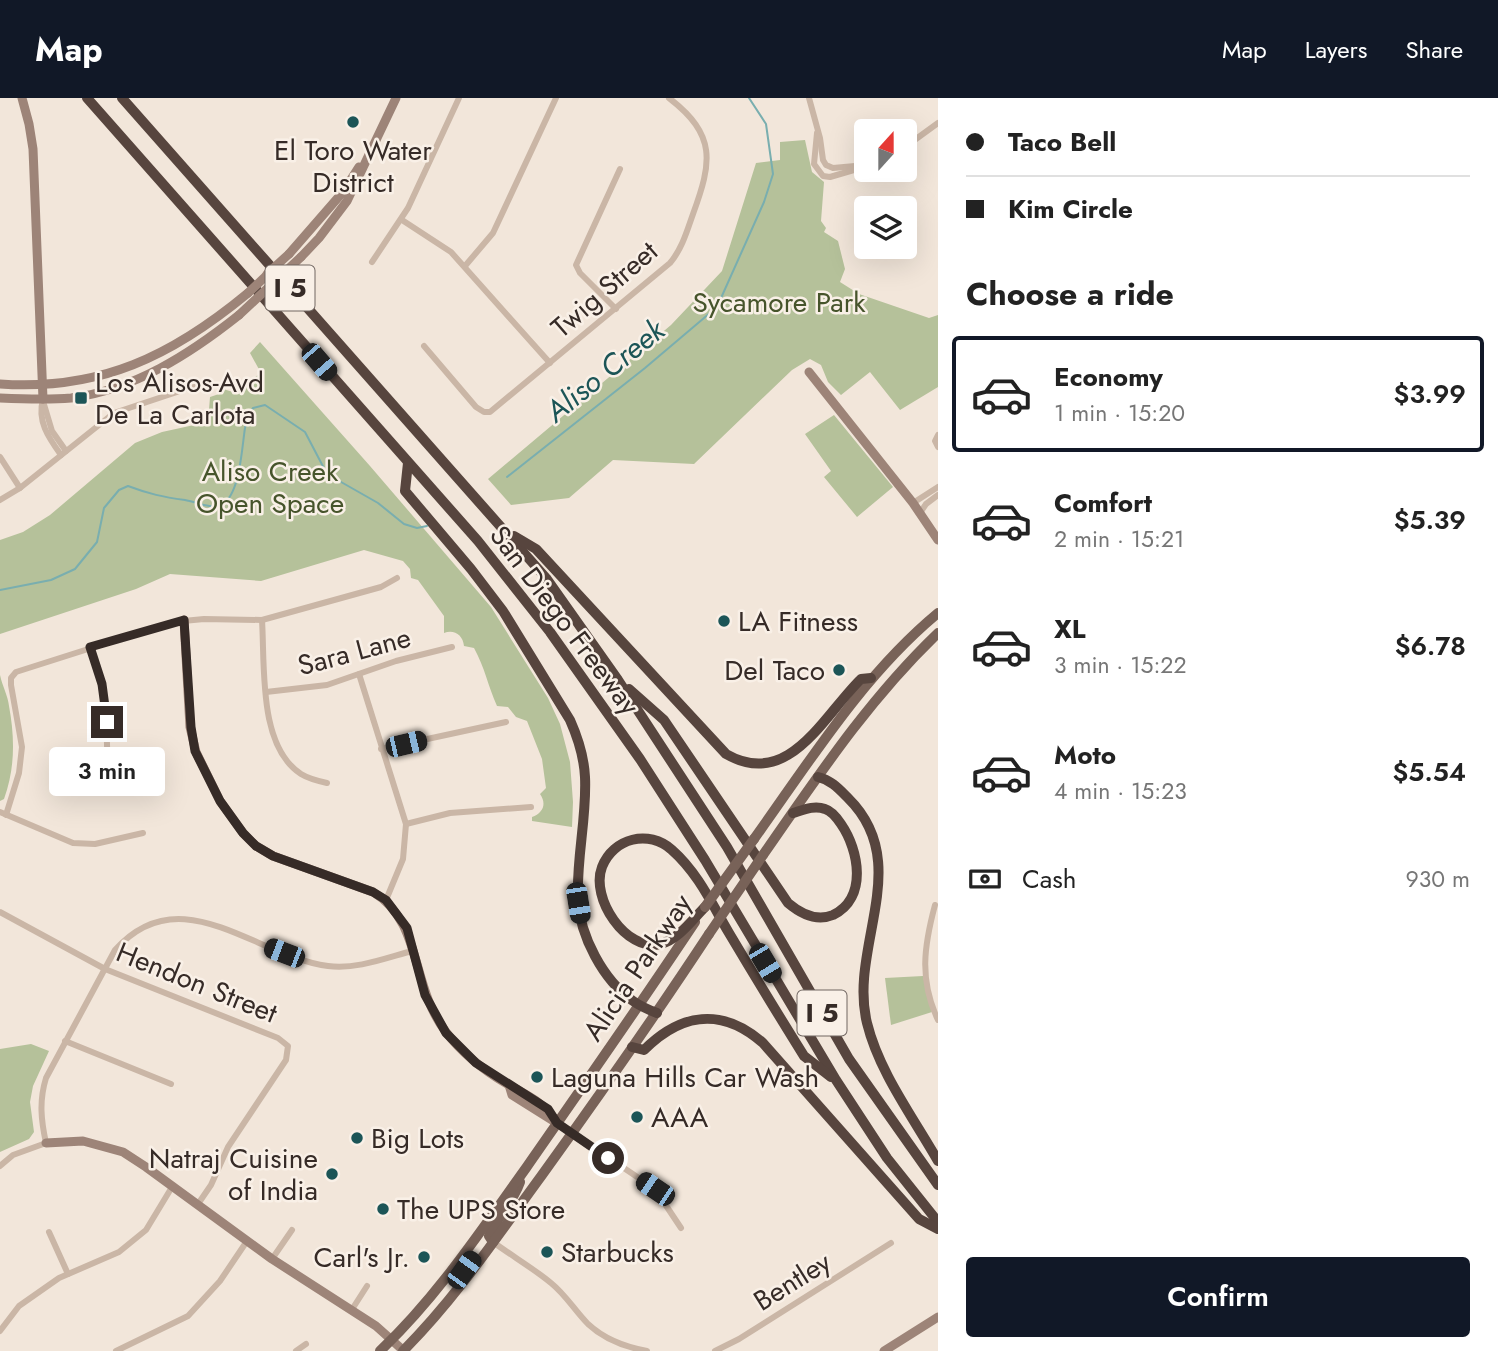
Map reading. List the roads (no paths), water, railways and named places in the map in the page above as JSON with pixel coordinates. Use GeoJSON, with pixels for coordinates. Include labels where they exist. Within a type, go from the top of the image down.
{"type":"FeatureCollection","features":[{"type":"Feature","properties":{"kind":"highway","name":"San Diego Freeway"},"geometry":{"type":"LineString","coordinates":[[87,98],[472,535],[550,632],[640,759],[705,860],[836,1080],[887,1158],[938,1222]]}},
{"type":"Feature","properties":{"kind":"highway","name":"San Diego Freeway"},"geometry":{"type":"LineString","coordinates":[[122,98],[546,578],[618,680],[727,847],[849,1059],[938,1185]]}},
{"type":"Feature","properties":{"kind":"highway"},"geometry":{"type":"LineString","coordinates":[[408,463],[405,491],[503,611],[570,720],[584,765],[584,824],[578,892],[581,921],[590,948],[604,971],[632,1001],[657,1013]]}},
{"type":"Feature","properties":{"kind":"highway"},"geometry":{"type":"LineString","coordinates":[[505,530],[536,548],[726,754],[739,761],[754,765],[779,761],[789,755],[823,723],[861,679],[874,676]]}},
{"type":"Feature","properties":{"kind":"highway"},"geometry":{"type":"LineString","coordinates":[[618,680],[664,720],[788,903],[813,918],[828,917],[843,910],[852,898],[856,871],[850,838],[836,817],[825,809],[812,808],[793,813]]}},
{"type":"Feature","properties":{"kind":"highway"},"geometry":{"type":"LineString","coordinates":[[822,778],[856,806],[873,833],[880,862],[879,887],[863,997],[866,1021],[874,1049],[938,1160]]}},
{"type":"Feature","properties":{"kind":"highway"},"geometry":{"type":"LineString","coordinates":[[705,907],[668,941],[651,945],[643,943],[620,928],[609,916],[601,899],[601,870],[615,848],[632,839],[651,839],[671,850],[698,881],[804,1056],[836,1080]]}},
{"type":"Feature","properties":{"kind":"highway"},"geometry":{"type":"LineString","coordinates":[[632,1047],[644,1050],[664,1031],[687,1021],[708,1018],[739,1026],[763,1043],[919,1219],[938,1229]]}},
{"type":"Feature","properties":{"kind":"main road","name":"Alicia Parkway"},"geometry":{"type":"LineString","coordinates":[[380,1351],[425,1305],[473,1243],[640,1005],[705,907],[874,676],[938,613]]}},
{"type":"Feature","properties":{"kind":"main road","name":"Alicia Parkway"},"geometry":{"type":"LineString","coordinates":[[404,1351],[444,1307],[572,1133],[657,1013],[763,855],[822,778],[866,709],[938,632]]}},
{"type":"Feature","properties":{"kind":"main road"},"geometry":{"type":"LineString","coordinates":[[874,676],[888,684]]}},
{"type":"Feature","properties":{"kind":"main road"},"geometry":{"type":"LineString","coordinates":[[804,769],[822,778]]}},
{"type":"Feature","properties":{"kind":"main road"},"geometry":{"type":"LineString","coordinates":[[557,1123],[572,1133]]}},
{"type":"Feature","properties":{"kind":"main road"},"geometry":{"type":"LineString","coordinates":[[492,1242],[489,1236],[516,1195],[525,1168]]}},
{"type":"Feature","properties":{"kind":"main road"},"geometry":{"type":"LineString","coordinates":[[444,1307],[455,1282],[476,1251],[473,1243]]}},
{"type":"Feature","properties":{"kind":"street"},"geometry":{"type":"LineString","coordinates":[[22,98],[33,149],[43,399],[39,414],[46,434],[63,453]]}},
{"type":"Feature","properties":{"kind":"street"},"geometry":{"type":"LineString","coordinates":[[0,398],[71,398],[101,392],[148,374],[179,358],[239,315],[319,238],[347,201],[396,98]]}},
{"type":"Feature","properties":{"kind":"street"},"geometry":{"type":"LineString","coordinates":[[372,262],[402,220],[459,98]]}},
{"type":"Feature","properties":{"kind":"street"},"geometry":{"type":"LineString","coordinates":[[465,267],[493,233],[556,98]]}},
{"type":"Feature","properties":{"kind":"street","name":"Twig Street"},"geometry":{"type":"LineString","coordinates":[[424,346],[477,407],[487,412],[550,363],[676,255],[706,179],[708,158],[701,133],[691,117],[669,98]]}},
{"type":"Feature","properties":{"kind":"street"},"geometry":{"type":"LineString","coordinates":[[811,99],[826,165],[854,166]]}},
{"type":"Feature","properties":{"kind":"street"},"geometry":{"type":"LineString","coordinates":[[917,138],[938,122]]}},
{"type":"Feature","properties":{"kind":"street"},"geometry":{"type":"LineString","coordinates":[[817,131],[814,164],[817,172],[830,177],[854,169]]}},
{"type":"Feature","properties":{"kind":"street"},"geometry":{"type":"LineString","coordinates":[[0,384],[41,383],[124,370],[190,337],[233,305],[289,254],[343,192],[356,168],[368,158]]}},
{"type":"Feature","properties":{"kind":"street"},"geometry":{"type":"LineString","coordinates":[[615,309],[580,273],[576,265],[620,169]]}},
{"type":"Feature","properties":{"kind":"street"},"geometry":{"type":"LineString","coordinates":[[402,220],[440,243],[465,267],[550,363]]}},
{"type":"Feature","properties":{"kind":"street"},"geometry":{"type":"LineString","coordinates":[[809,372],[913,503],[938,540]]}},
{"type":"Feature","properties":{"kind":"street"},"geometry":{"type":"LineString","coordinates":[[0,500],[20,488],[114,413],[167,395],[212,384]]}},
{"type":"Feature","properties":{"kind":"street"},"geometry":{"type":"LineString","coordinates":[[938,435],[935,441],[938,447]]}},
{"type":"Feature","properties":{"kind":"street"},"geometry":{"type":"LineString","coordinates":[[0,457],[20,488]]}},
{"type":"Feature","properties":{"kind":"street"},"geometry":{"type":"LineString","coordinates":[[913,503],[938,486]]}},
{"type":"Feature","properties":{"kind":"street"},"geometry":{"type":"LineString","coordinates":[[920,513],[926,504],[938,495]]}},
{"type":"Feature","properties":{"kind":"street"},"geometry":{"type":"LineString","coordinates":[[143,833],[95,844],[73,843],[3,814],[19,773],[22,747],[11,685],[11,678],[16,672],[184,620],[262,620],[382,587],[397,578]]}},
{"type":"Feature","properties":{"kind":"street"},"geometry":{"type":"LineString","coordinates":[[184,620],[195,751],[220,801],[243,833],[256,846],[273,856],[373,892],[386,900],[407,928],[425,995],[446,1033],[476,1063],[548,1109],[557,1123]]}},
{"type":"Feature","properties":{"kind":"street"},"geometry":{"type":"LineString","coordinates":[[262,620],[266,692],[272,733],[282,755],[301,774],[327,783]]}},
{"type":"Feature","properties":{"kind":"street"},"geometry":{"type":"LineString","coordinates":[[90,647],[102,684],[111,774]]}},
{"type":"Feature","properties":{"kind":"street","name":"Sara Lane"},"geometry":{"type":"LineString","coordinates":[[266,692],[327,685],[396,661],[452,647]]}},
{"type":"Feature","properties":{"kind":"street"},"geometry":{"type":"LineString","coordinates":[[359,674],[406,824],[403,859],[386,900]]}},
{"type":"Feature","properties":{"kind":"street"},"geometry":{"type":"LineString","coordinates":[[381,749],[506,722]]}},
{"type":"Feature","properties":{"kind":"street"},"geometry":{"type":"LineString","coordinates":[[406,824],[450,813],[531,807]]}},
{"type":"Feature","properties":{"kind":"street"},"geometry":{"type":"LineString","coordinates":[[935,905],[924,958],[928,995],[937,1014]]}},
{"type":"Feature","properties":{"kind":"street","name":"Hendon Street"},"geometry":{"type":"LineString","coordinates":[[0,912],[105,969],[278,1038],[288,1046],[286,1060],[228,1147],[211,1185],[198,1204]]}},
{"type":"Feature","properties":{"kind":"street"},"geometry":{"type":"LineString","coordinates":[[46,1143],[41,1115],[41,1094],[46,1078],[116,950],[126,938],[142,928],[155,922],[184,918],[206,923],[310,963],[331,967],[355,965],[412,951]]}},
{"type":"Feature","properties":{"kind":"street"},"geometry":{"type":"LineString","coordinates":[[65,1041],[172,1084]]}},
{"type":"Feature","properties":{"kind":"street"},"geometry":{"type":"LineString","coordinates":[[572,1133],[655,1189],[681,1228]]}},
{"type":"Feature","properties":{"kind":"street"},"geometry":{"type":"LineString","coordinates":[[0,1166],[13,1155],[46,1143],[83,1141],[113,1149],[146,1167],[272,1259],[376,1326],[404,1351]]}},
{"type":"Feature","properties":{"kind":"street"},"geometry":{"type":"LineString","coordinates":[[0,1331],[19,1306],[68,1274],[118,1252],[146,1230],[172,1187]]}},
{"type":"Feature","properties":{"kind":"street"},"geometry":{"type":"LineString","coordinates":[[272,1259],[292,1230]]}},
{"type":"Feature","properties":{"kind":"street"},"geometry":{"type":"LineString","coordinates":[[49,1232],[68,1274]]}},
{"type":"Feature","properties":{"kind":"street"},"geometry":{"type":"LineString","coordinates":[[116,1351],[188,1316],[220,1281],[247,1241]]}},
{"type":"Feature","properties":{"kind":"street"},"geometry":{"type":"LineString","coordinates":[[492,1242],[568,1298],[597,1332],[628,1349],[647,1351]]}},
{"type":"Feature","properties":{"kind":"street","name":"Bentley"},"geometry":{"type":"LineString","coordinates":[[715,1351],[739,1339],[891,1243]]}},
{"type":"Feature","properties":{"kind":"street"},"geometry":{"type":"LineString","coordinates":[[351,1311],[367,1286]]}},
{"type":"Feature","properties":{"kind":"street"},"geometry":{"type":"LineString","coordinates":[[884,1351],[938,1317]]}},
{"type":"Feature","properties":{"kind":"street"},"geometry":{"type":"LineString","coordinates":[[296,1351],[306,1344]]}},
{"type":"Feature","properties":{"kind":"waterway","name":"Aliso Creek"},"geometry":{"type":"LineString","coordinates":[[507,477],[645,368],[717,307],[764,202],[773,174],[766,124],[749,98]]}},
{"type":"Feature","properties":{"kind":"waterway","name":"Aliso Creek"},"geometry":{"type":"LineString","coordinates":[[0,590],[51,580],[75,569],[97,542],[104,508],[119,490],[128,486],[204,505],[222,504],[233,491],[236,481],[247,420],[253,408],[265,405],[305,432],[327,474],[378,503],[404,524],[417,528],[427,526]]}},
{"type":"Feature","properties":{"kind":"place","name":"El Toro Water District"},"geometry":{"type":"Point","coordinates":[353,122]}},
{"type":"Feature","properties":{"kind":"place","name":"Los Alisos-Avd De La Carlota"},"geometry":{"type":"Point","coordinates":[81,398]}},
{"type":"Feature","properties":{"kind":"place","name":"LA Fitness"},"geometry":{"type":"Point","coordinates":[724,621]}},
{"type":"Feature","properties":{"kind":"place","name":"Del Taco"},"geometry":{"type":"Point","coordinates":[839,670]}},
{"type":"Feature","properties":{"kind":"place","name":"Laguna Hills Car Wash"},"geometry":{"type":"Point","coordinates":[537,1077]}},
{"type":"Feature","properties":{"kind":"place","name":"AAA"},"geometry":{"type":"Point","coordinates":[637,1117]}},
{"type":"Feature","properties":{"kind":"place","name":"Big Lots"},"geometry":{"type":"Point","coordinates":[357,1138]}},
{"type":"Feature","properties":{"kind":"place","name":"Natraj Cuisine of India"},"geometry":{"type":"Point","coordinates":[332,1174]}},
{"type":"Feature","properties":{"kind":"place","name":"The UPS Store"},"geometry":{"type":"Point","coordinates":[383,1209]}},
{"type":"Feature","properties":{"kind":"place","name":"Starbucks"},"geometry":{"type":"Point","coordinates":[547,1252]}},
{"type":"Feature","properties":{"kind":"place","name":"Carl's Jr."},"geometry":{"type":"Point","coordinates":[424,1257]}},
{"type":"Feature","properties":{"kind":"park label","name":"Sycamore Park"},"geometry":{"type":"Point","coordinates":[779,302]}},
{"type":"Feature","properties":{"kind":"park label","name":"Aliso Creek Open Space"},"geometry":{"type":"Point","coordinates":[270,487]}}]}
